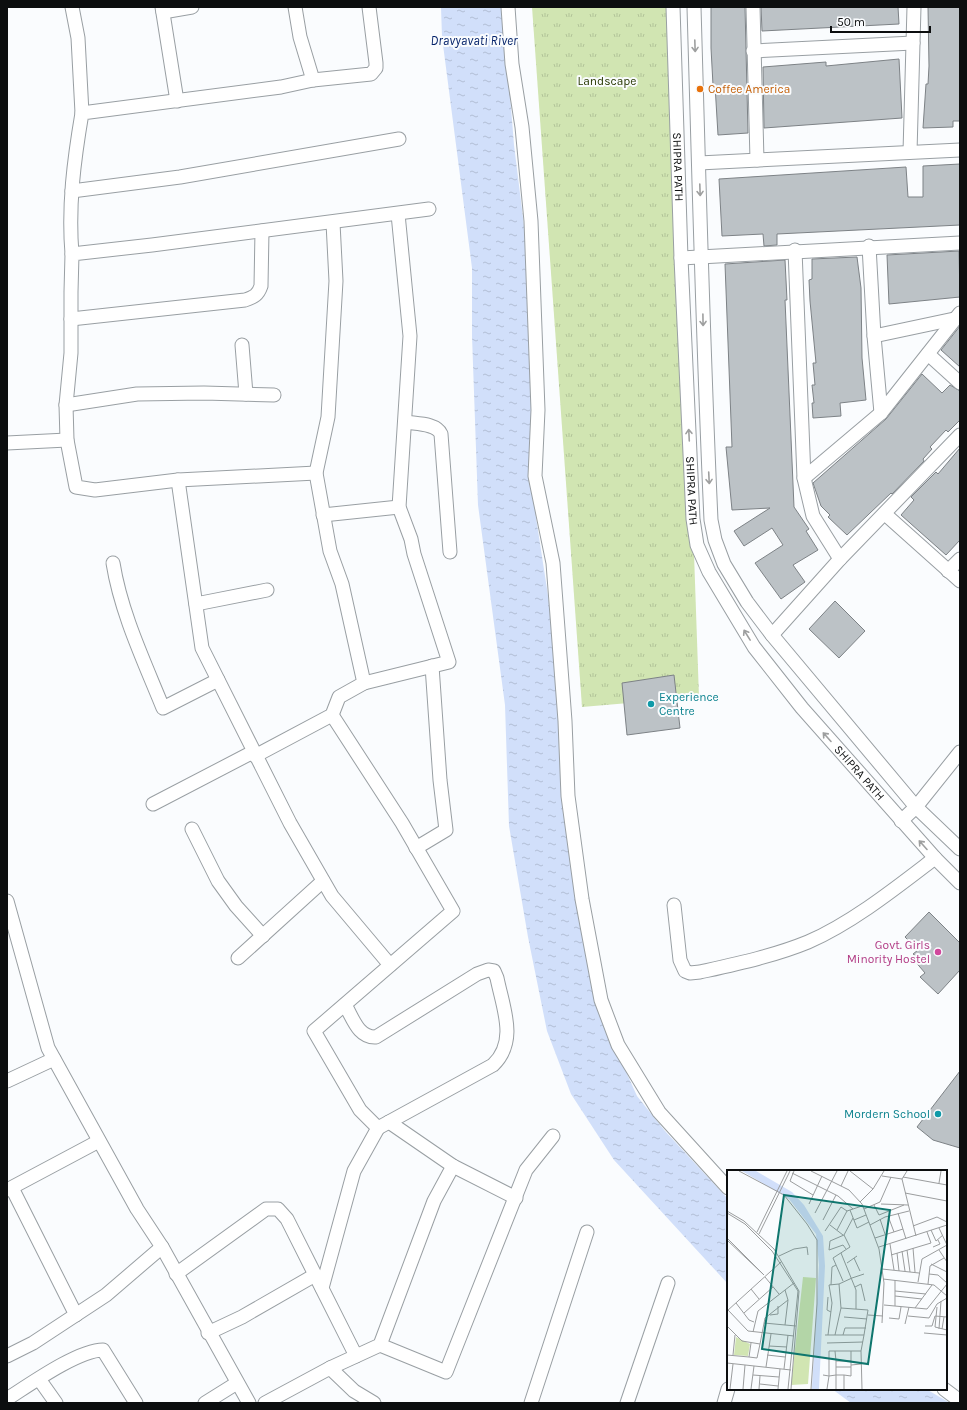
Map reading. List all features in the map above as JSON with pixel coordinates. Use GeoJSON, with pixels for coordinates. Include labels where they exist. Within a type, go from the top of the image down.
{"type":"FeatureCollection","features":[{"type":"Feature","properties":{"kind":"street"},"geometry":{"type":"LineString","coordinates":[[72,7],[78,38],[82,113],[73,166],[70,227],[72,254],[72,353],[66,404],[67,440],[76,488],[95,490],[178,480],[316,473]]}},
{"type":"Feature","properties":{"kind":"street"},"geometry":{"type":"LineString","coordinates":[[177,101],[162,10],[192,7]]}},
{"type":"Feature","properties":{"kind":"street"},"geometry":{"type":"LineString","coordinates":[[295,7],[300,37],[313,80]]}},
{"type":"Feature","properties":{"kind":"street"},"geometry":{"type":"LineString","coordinates":[[82,113],[281,87],[313,80],[371,74],[374,72],[376,63],[370,7]]}},
{"type":"Feature","properties":{"kind":"street"},"geometry":{"type":"LineString","coordinates":[[508,7],[512,64],[522,127],[531,221],[538,410],[535,476],[553,563],[565,721],[568,796],[582,899],[601,1000],[618,1045],[658,1112],[727,1187]]}},
{"type":"Feature","properties":{"kind":"street","name":"SHIPRA PATH"},"geometry":{"type":"LineString","coordinates":[[673,7],[681,258],[693,519],[697,545],[709,572],[754,647],[802,708],[901,821],[960,883]]}},
{"type":"Feature","properties":{"kind":"street","name":"SHIPRA PATH"},"geometry":{"type":"LineString","coordinates":[[694,7],[704,369],[711,520],[715,540],[724,564],[747,602],[772,635],[916,807],[960,849]]}},
{"type":"Feature","properties":{"kind":"street"},"geometry":{"type":"LineString","coordinates":[[753,7],[756,160]]}},
{"type":"Feature","properties":{"kind":"street"},"geometry":{"type":"LineString","coordinates":[[910,152],[914,7]]}},
{"type":"Feature","properties":{"kind":"street"},"geometry":{"type":"LineString","coordinates":[[754,52],[913,43]]}},
{"type":"Feature","properties":{"kind":"street"},"geometry":{"type":"LineString","coordinates":[[72,191],[180,177],[399,139]]}},
{"type":"Feature","properties":{"kind":"street"},"geometry":{"type":"LineString","coordinates":[[699,163],[960,150]]}},
{"type":"Feature","properties":{"kind":"street"},"geometry":{"type":"LineString","coordinates":[[72,254],[152,246],[429,209]]}},
{"type":"Feature","properties":{"kind":"street"},"geometry":{"type":"LineString","coordinates":[[153,804],[332,715],[339,697],[364,683],[449,662],[414,554],[411,539],[399,507],[410,336],[398,214]]}},
{"type":"Feature","properties":{"kind":"street"},"geometry":{"type":"LineString","coordinates":[[333,223],[336,280],[328,417],[316,473],[330,551],[342,584],[364,683]]}},
{"type":"Feature","properties":{"kind":"street"},"geometry":{"type":"LineString","coordinates":[[71,319],[253,298],[258,293],[261,286],[262,231]]}},
{"type":"Feature","properties":{"kind":"street"},"geometry":{"type":"LineString","coordinates":[[681,258],[869,246],[960,243]]}},
{"type":"Feature","properties":{"kind":"street"},"geometry":{"type":"LineString","coordinates":[[869,246],[874,336],[881,413]]}},
{"type":"Feature","properties":{"kind":"street"},"geometry":{"type":"LineString","coordinates":[[795,250],[804,478],[813,516],[840,559]]}},
{"type":"Feature","properties":{"kind":"street"},"geometry":{"type":"LineString","coordinates":[[874,336],[957,316]]}},
{"type":"Feature","properties":{"kind":"street"},"geometry":{"type":"LineString","coordinates":[[804,478],[881,413],[957,316]]}},
{"type":"Feature","properties":{"kind":"street"},"geometry":{"type":"LineString","coordinates":[[242,345],[246,394]]}},
{"type":"Feature","properties":{"kind":"street"},"geometry":{"type":"LineString","coordinates":[[928,354],[960,383]]}},
{"type":"Feature","properties":{"kind":"street"},"geometry":{"type":"LineString","coordinates":[[66,404],[137,394],[274,395]]}},
{"type":"Feature","properties":{"kind":"street"},"geometry":{"type":"LineString","coordinates":[[405,422],[432,426],[440,430],[450,552]]}},
{"type":"Feature","properties":{"kind":"street"},"geometry":{"type":"LineString","coordinates":[[772,635],[840,559],[885,514],[960,434]]}},
{"type":"Feature","properties":{"kind":"street"},"geometry":{"type":"LineString","coordinates":[[7,443],[67,440]]}},
{"type":"Feature","properties":{"kind":"street"},"geometry":{"type":"LineString","coordinates":[[178,480],[202,648],[254,754],[290,823],[323,881],[332,896],[390,965]]}},
{"type":"Feature","properties":{"kind":"street"},"geometry":{"type":"LineString","coordinates":[[323,516],[399,507]]}},
{"type":"Feature","properties":{"kind":"street"},"geometry":{"type":"LineString","coordinates":[[885,514],[960,582]]}},
{"type":"Feature","properties":{"kind":"street"},"geometry":{"type":"LineString","coordinates":[[948,572],[960,559]]}},
{"type":"Feature","properties":{"kind":"street"},"geometry":{"type":"LineString","coordinates":[[113,563],[116,582],[131,626],[163,708],[218,680]]}},
{"type":"Feature","properties":{"kind":"street"},"geometry":{"type":"LineString","coordinates":[[196,604],[267,590]]}},
{"type":"Feature","properties":{"kind":"street"},"geometry":{"type":"LineString","coordinates":[[416,848],[446,830],[440,780],[432,666]]}},
{"type":"Feature","properties":{"kind":"street"},"geometry":{"type":"LineString","coordinates":[[332,715],[416,848],[453,911],[314,1031],[360,1110],[453,1166],[516,1198]]}},
{"type":"Feature","properties":{"kind":"street"},"geometry":{"type":"LineString","coordinates":[[901,821],[916,807],[960,752]]}},
{"type":"Feature","properties":{"kind":"street"},"geometry":{"type":"LineString","coordinates":[[192,829],[218,880],[236,906],[263,936]]}},
{"type":"Feature","properties":{"kind":"street"},"geometry":{"type":"LineString","coordinates":[[674,905],[680,960],[684,970],[690,973],[700,972],[808,942],[831,930],[875,902],[935,858]]}},
{"type":"Feature","properties":{"kind":"street"},"geometry":{"type":"LineString","coordinates":[[238,958],[323,881]]}},
{"type":"Feature","properties":{"kind":"street"},"geometry":{"type":"LineString","coordinates":[[7,901],[48,1048],[137,1209],[162,1247],[208,1333],[249,1403]]}},
{"type":"Feature","properties":{"kind":"street"},"geometry":{"type":"LineString","coordinates":[[322,1288],[354,1171],[383,1125],[493,1065],[501,1057],[506,1048],[508,1033],[497,978],[494,971],[488,970],[477,974],[376,1037],[368,1038],[362,1034],[345,1005]]}},
{"type":"Feature","properties":{"kind":"street"},"geometry":{"type":"LineString","coordinates":[[7,1081],[54,1059]]}},
{"type":"Feature","properties":{"kind":"street"},"geometry":{"type":"LineString","coordinates":[[380,1345],[446,1372],[526,1170],[553,1136]]}},
{"type":"Feature","properties":{"kind":"street"},"geometry":{"type":"LineString","coordinates":[[76,1315],[9,1189],[99,1141]]}},
{"type":"Feature","properties":{"kind":"street"},"geometry":{"type":"LineString","coordinates":[[265,1403],[330,1368],[380,1345],[434,1201],[453,1166]]}},
{"type":"Feature","properties":{"kind":"street"},"geometry":{"type":"LineString","coordinates":[[176,1274],[266,1209],[278,1209],[287,1219],[356,1356]]}},
{"type":"Feature","properties":{"kind":"street"},"geometry":{"type":"LineString","coordinates":[[531,1403],[587,1232]]}},
{"type":"Feature","properties":{"kind":"street"},"geometry":{"type":"LineString","coordinates":[[8,1354],[33,1343],[106,1295],[162,1247]]}},
{"type":"Feature","properties":{"kind":"street"},"geometry":{"type":"LineString","coordinates":[[208,1333],[242,1317],[315,1275]]}},
{"type":"Feature","properties":{"kind":"street"},"geometry":{"type":"LineString","coordinates":[[627,1403],[668,1283]]}},
{"type":"Feature","properties":{"kind":"street"},"geometry":{"type":"LineString","coordinates":[[7,1399],[39,1379],[88,1352],[103,1350],[136,1403]]}},
{"type":"Feature","properties":{"kind":"street"},"geometry":{"type":"LineString","coordinates":[[330,1368],[354,1391],[374,1403]]}},
{"type":"Feature","properties":{"kind":"street"},"geometry":{"type":"LineString","coordinates":[[39,1379],[56,1403]]}},
{"type":"Feature","properties":{"kind":"street"},"geometry":{"type":"LineString","coordinates":[[205,1403],[237,1383]]}},
{"type":"Feature","properties":{"kind":"street"},"geometry":{"type":"LineString","coordinates":[[724,1403],[728,1390]]}},
{"type":"Feature","properties":{"kind":"street"},"geometry":{"type":"LineString","coordinates":[[945,1390],[960,1401]]}},
{"type":"Feature","properties":{"kind":"green space","name":"Landscape"},"geometry":{"type":"Polygon","coordinates":[[[532,7],[675,7],[699,697],[582,707],[532,7]]]}},
{"type":"Feature","properties":{"kind":"water","name":"Dravyavati River"},"geometry":{"type":"Polygon","coordinates":[[[441,7],[503,7],[514,145],[530,274],[531,408],[535,511],[559,667],[570,825],[605,1025],[637,1096],[665,1131],[727,1198],[727,1283],[614,1160],[571,1094],[547,1031],[528,937],[509,826],[505,705],[478,505],[472,336],[472,268],[442,37],[441,7]]]}},
{"type":"Feature","properties":{"kind":"water"},"geometry":{"type":"Polygon","coordinates":[[[833,1390],[928,1390],[950,1403],[851,1403],[833,1390]]]}},
{"type":"Feature","properties":{"kind":"building"},"geometry":{"type":"Polygon","coordinates":[[[711,7],[745,7],[748,133],[718,135],[715,85],[713,85],[711,7]]]}},
{"type":"Feature","properties":{"kind":"building"},"geometry":{"type":"Polygon","coordinates":[[[761,7],[898,7],[899,24],[762,31],[761,7]]]}},
{"type":"Feature","properties":{"kind":"building"},"geometry":{"type":"Polygon","coordinates":[[[928,7],[960,7],[960,121],[953,121],[953,127],[923,128],[926,84],[928,84],[929,66],[928,7]]]}},
{"type":"Feature","properties":{"kind":"building"},"geometry":{"type":"Polygon","coordinates":[[[899,59],[902,118],[764,128],[763,67],[826,62],[826,66],[899,59]]]}},
{"type":"Feature","properties":{"kind":"building"},"geometry":{"type":"Polygon","coordinates":[[[960,164],[960,225],[777,234],[777,245],[764,246],[763,234],[722,236],[719,179],[906,167],[908,197],[923,197],[923,166],[960,164]]]}},
{"type":"Feature","properties":{"kind":"building"},"geometry":{"type":"Polygon","coordinates":[[[959,251],[960,297],[889,304],[887,255],[959,251]]]}},
{"type":"Feature","properties":{"kind":"building"},"geometry":{"type":"Polygon","coordinates":[[[857,257],[861,288],[862,358],[866,400],[840,403],[841,416],[813,418],[812,403],[814,403],[812,385],[815,385],[813,363],[816,363],[809,280],[812,279],[812,259],[857,257]]]}},
{"type":"Feature","properties":{"kind":"building"},"geometry":{"type":"Polygon","coordinates":[[[785,260],[787,300],[785,300],[794,507],[809,529],[806,531],[818,550],[793,565],[805,582],[781,599],[755,563],[783,545],[772,528],[744,546],[734,531],[770,508],[732,510],[726,447],[732,447],[725,264],[785,260]]]}},
{"type":"Feature","properties":{"kind":"building"},"geometry":{"type":"Polygon","coordinates":[[[960,326],[960,367],[941,350],[960,326]]]}},
{"type":"Feature","properties":{"kind":"building"},"geometry":{"type":"Polygon","coordinates":[[[922,374],[942,393],[950,385],[960,391],[960,420],[948,432],[946,430],[930,447],[932,449],[923,459],[924,461],[892,494],[891,493],[847,535],[828,517],[830,515],[821,506],[813,483],[886,419],[922,374]]]}},
{"type":"Feature","properties":{"kind":"building"},"geometry":{"type":"Polygon","coordinates":[[[960,448],[960,540],[946,555],[901,515],[914,500],[911,497],[936,472],[938,474],[960,448]]]}},
{"type":"Feature","properties":{"kind":"building"},"geometry":{"type":"Polygon","coordinates":[[[835,601],[865,631],[839,658],[809,629],[835,601]]]}},
{"type":"Feature","properties":{"kind":"building","name":"Experience Centre"},"geometry":{"type":"Polygon","coordinates":[[[674,675],[680,728],[627,735],[622,683],[674,675]]]}},
{"type":"Feature","properties":{"kind":"building","name":"Govt. Girls Minority Hostel"},"geometry":{"type":"Polygon","coordinates":[[[929,912],[960,943],[960,970],[938,994],[920,977],[925,973],[914,960],[916,956],[913,954],[918,950],[905,937],[929,912]]]}},
{"type":"Feature","properties":{"kind":"building","name":"Mordern School"},"geometry":{"type":"Polygon","coordinates":[[[960,1071],[960,1148],[933,1140],[917,1127],[960,1071]]]}},
{"type":"Feature","properties":{"kind":"place","name":"Coffee America"},"geometry":{"type":"Point","coordinates":[700,89]}},
{"type":"Feature","properties":{"kind":"place","name":"Experience Centre"},"geometry":{"type":"Point","coordinates":[651,704]}},
{"type":"Feature","properties":{"kind":"place","name":"Govt. Girls Minority Hostel"},"geometry":{"type":"Point","coordinates":[938,952]}},
{"type":"Feature","properties":{"kind":"place","name":"Mordern School"},"geometry":{"type":"Point","coordinates":[938,1114]}}]}
